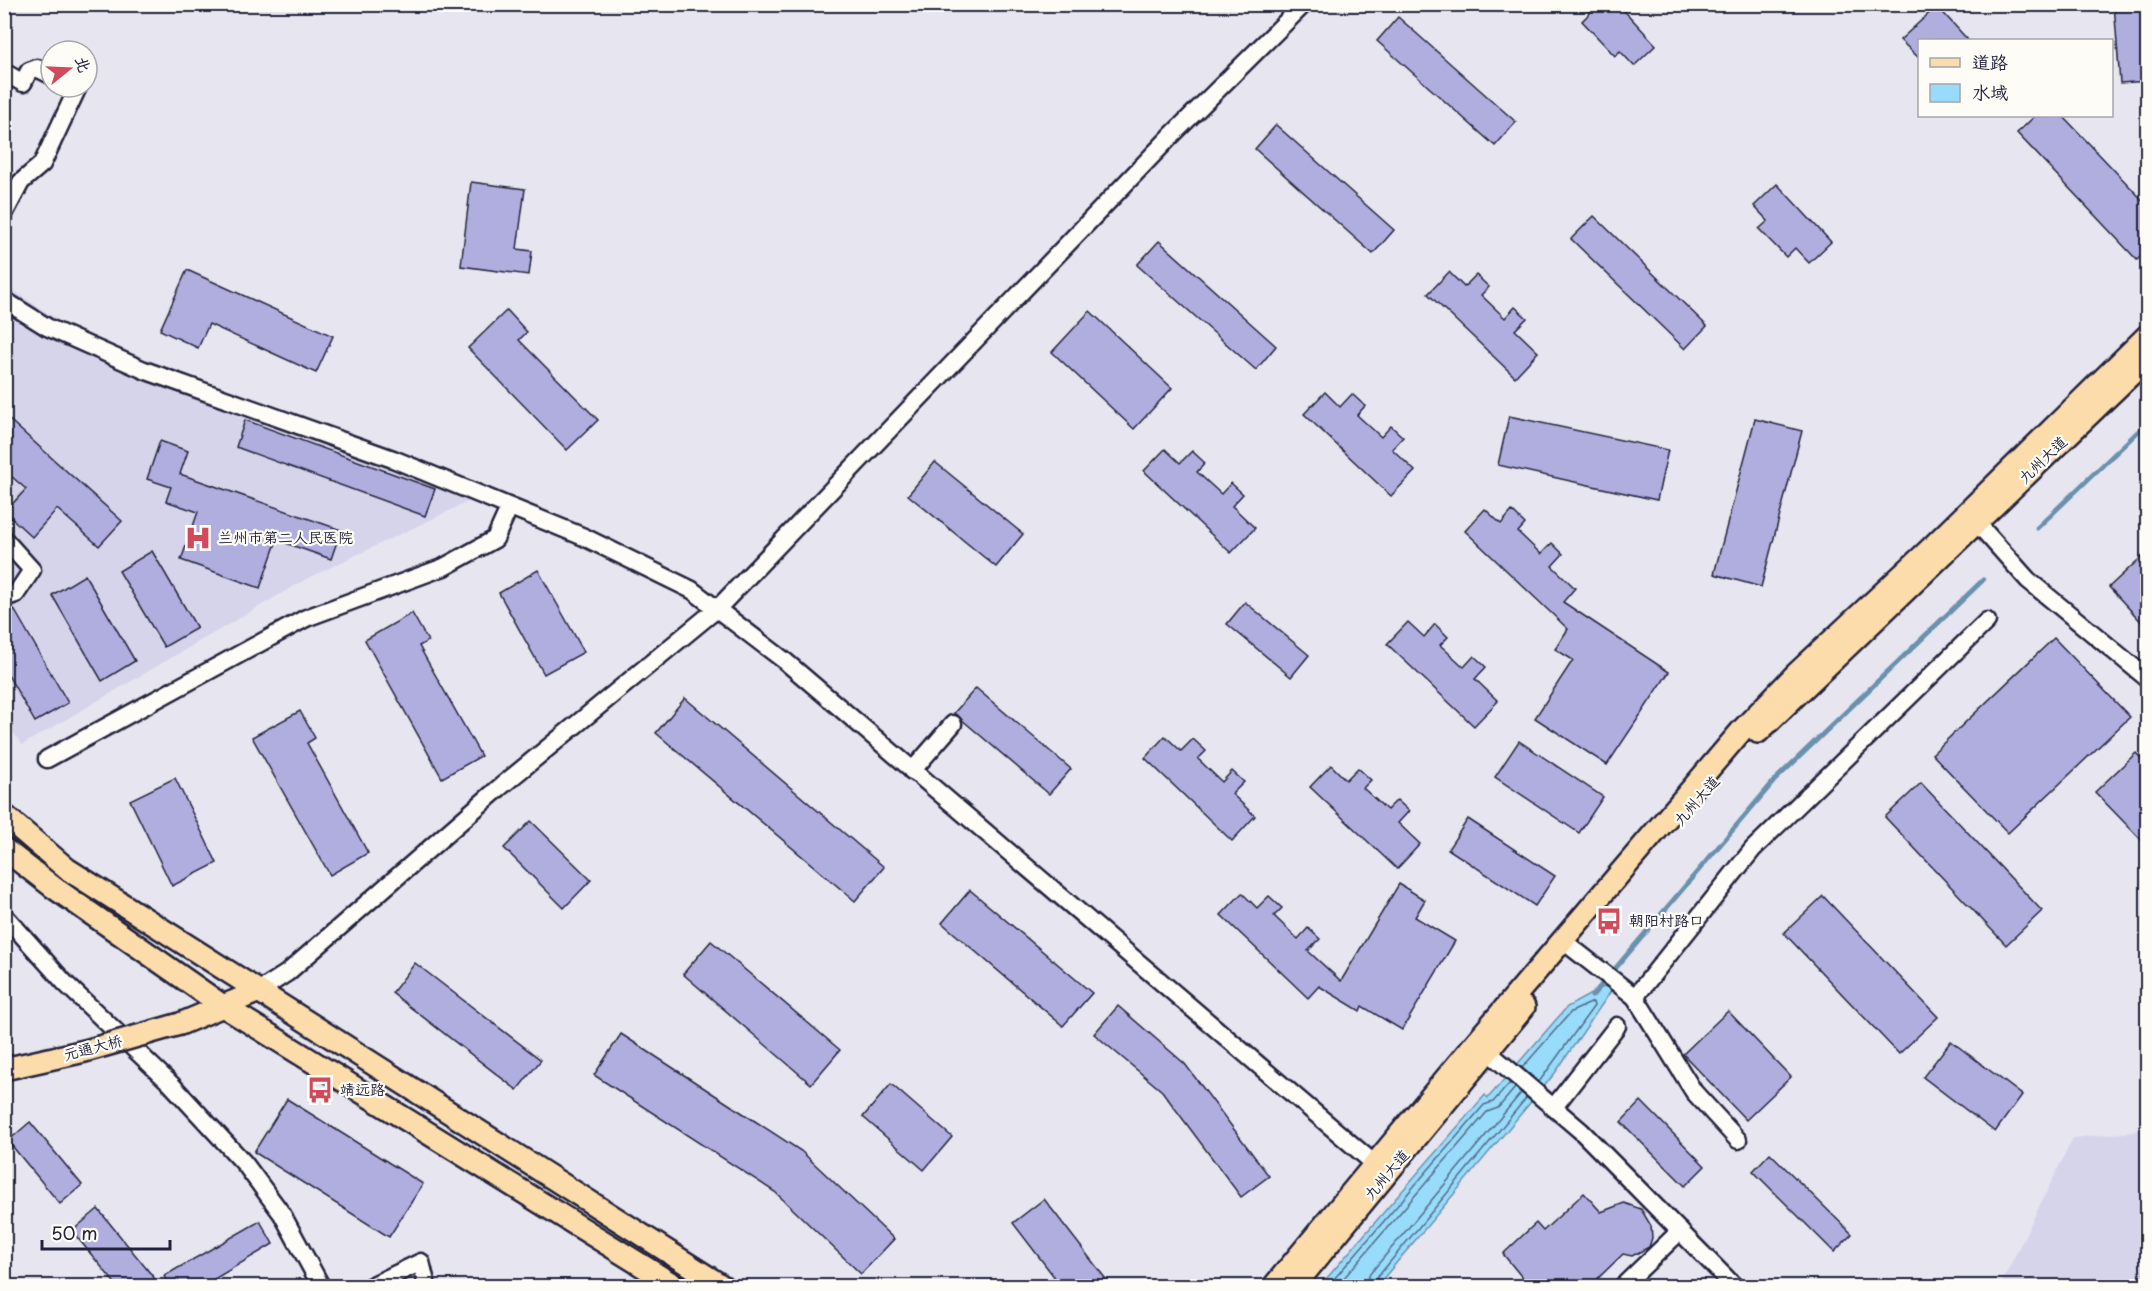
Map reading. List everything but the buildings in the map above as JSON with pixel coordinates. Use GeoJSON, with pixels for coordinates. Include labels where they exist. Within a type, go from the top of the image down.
{"type":"FeatureCollection","features":[{"type":"Feature","properties":{"kind":"main road"},"geometry":{"type":"LineString","coordinates":[[1972,518],[2148,334]]}},
{"type":"Feature","properties":{"kind":"main road","name":"九州大道"},"geometry":{"type":"LineString","coordinates":[[1294,1287],[1381,1169],[1567,943],[1749,740],[1972,518],[2148,358]]}},
{"type":"Feature","properties":{"kind":"main road"},"geometry":{"type":"LineString","coordinates":[[4,815],[67,868],[722,1287]]}},
{"type":"Feature","properties":{"kind":"main road"},"geometry":{"type":"LineString","coordinates":[[4,849],[62,894],[223,1006],[675,1287]]}},
{"type":"Feature","properties":{"kind":"main road","name":"元通大桥"},"geometry":{"type":"LineString","coordinates":[[4,1069],[86,1051],[180,1024],[259,991]]}},
{"type":"Feature","properties":{"kind":"main road"},"geometry":{"type":"LineString","coordinates":[[1274,1287],[1381,1169]]}},
{"type":"Feature","properties":{"kind":"street"},"geometry":{"type":"LineString","coordinates":[[259,991],[287,973],[499,788],[718,608],[1172,136],[1304,4]]}},
{"type":"Feature","properties":{"kind":"street"},"geometry":{"type":"LineString","coordinates":[[4,72],[23,83],[28,71],[39,69]]}},
{"type":"Feature","properties":{"kind":"street"},"geometry":{"type":"LineString","coordinates":[[4,214],[21,182],[42,164],[72,99]]}},
{"type":"Feature","properties":{"kind":"street"},"geometry":{"type":"LineString","coordinates":[[4,300],[47,327],[144,370],[393,459],[584,537],[692,590],[785,661],[1381,1169]]}},
{"type":"Feature","properties":{"kind":"street"},"geometry":{"type":"LineString","coordinates":[[47,759],[306,618],[444,567],[485,545],[495,539],[509,508]]}},
{"type":"Feature","properties":{"kind":"street"},"geometry":{"type":"LineString","coordinates":[[1972,518],[2028,580],[2148,679]]}},
{"type":"Feature","properties":{"kind":"street"},"geometry":{"type":"LineString","coordinates":[[4,539],[33,570],[16,594],[4,598]]}},
{"type":"Feature","properties":{"kind":"street"},"geometry":{"type":"LineString","coordinates":[[1635,997],[1753,849],[1987,621]]}},
{"type":"Feature","properties":{"kind":"street"},"geometry":{"type":"LineString","coordinates":[[912,771],[953,724]]}},
{"type":"Feature","properties":{"kind":"street"},"geometry":{"type":"LineString","coordinates":[[4,915],[66,983],[171,1084],[245,1164],[282,1214],[321,1287]]}},
{"type":"Feature","properties":{"kind":"street"},"geometry":{"type":"LineString","coordinates":[[1567,943],[1635,997],[1694,1092],[1738,1140]]}},
{"type":"Feature","properties":{"kind":"street"},"geometry":{"type":"LineString","coordinates":[[1554,1107],[1617,1026]]}},
{"type":"Feature","properties":{"kind":"street"},"geometry":{"type":"LineString","coordinates":[[1482,1047],[1581,1131],[1734,1287]]}},
{"type":"Feature","properties":{"kind":"street"},"geometry":{"type":"LineString","coordinates":[[1623,1287],[1680,1231]]}},
{"type":"Feature","properties":{"kind":"street"},"geometry":{"type":"LineString","coordinates":[[370,1287],[422,1262],[427,1287]]}},
{"type":"Feature","properties":{"kind":"shaded area","name":"兰州市第二人民医院"},"geometry":{"type":"Polygon","coordinates":[[[5,285],[83,336],[474,499],[308,578],[22,745],[5,721],[5,285]]]}},
{"type":"Feature","properties":{"kind":"shaded area"},"geometry":{"type":"Polygon","coordinates":[[[2147,1127],[2147,1286],[2000,1286],[2073,1138],[2133,1132],[2147,1127]]]}},
{"type":"Feature","properties":{"kind":"water"},"geometry":{"type":"Polygon","coordinates":[[[1620,978],[1555,1073],[1377,1286],[1320,1286],[1485,1095],[1488,1098],[1567,1007],[1620,978]]]}},
{"type":"Feature","properties":{"kind":"waterway"},"geometry":{"type":"LineString","coordinates":[[2037,528],[2148,422]]}},
{"type":"Feature","properties":{"kind":"waterway"},"geometry":{"type":"LineString","coordinates":[[1592,996],[1775,780],[1983,580]]}},
{"type":"Feature","properties":{"kind":"place","name":"兰州市第二人民医院"},"geometry":{"type":"Point","coordinates":[198,538]}},
{"type":"Feature","properties":{"kind":"place","name":"朝阳村路口"},"geometry":{"type":"Point","coordinates":[1609,921]}},
{"type":"Feature","properties":{"kind":"place","name":"靖远路"},"geometry":{"type":"Point","coordinates":[320,1090]}}]}
